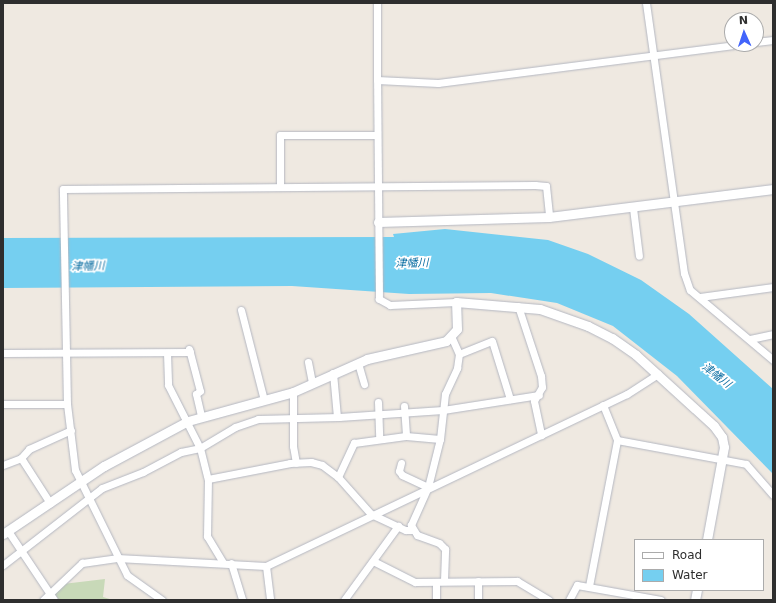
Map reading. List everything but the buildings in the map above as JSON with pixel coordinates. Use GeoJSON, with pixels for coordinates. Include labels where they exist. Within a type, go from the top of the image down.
{"type":"FeatureCollection","features":[{"type":"Feature","properties":{"kind":"street"},"geometry":{"type":"LineString","coordinates":[[377,3],[378,295],[381,302],[390,304],[456,302],[518,306],[552,313],[588,326],[612,338],[658,374],[714,426],[722,437],[723,461],[707,539]]}},
{"type":"Feature","properties":{"kind":"street"},"geometry":{"type":"LineString","coordinates":[[646,3],[673,203],[684,273],[690,290],[750,339],[773,360]]}},
{"type":"Feature","properties":{"kind":"street"},"geometry":{"type":"LineString","coordinates":[[377,80],[438,83],[724,47]]}},
{"type":"Feature","properties":{"kind":"street"},"geometry":{"type":"LineString","coordinates":[[280,187],[280,135],[377,136]]}},
{"type":"Feature","properties":{"kind":"street"},"geometry":{"type":"LineString","coordinates":[[162,600],[127,575],[117,558],[75,470],[67,404],[63,300],[63,189],[377,185],[546,186],[549,217]]}},
{"type":"Feature","properties":{"kind":"street"},"geometry":{"type":"LineString","coordinates":[[378,222],[549,217],[673,203],[773,189]]}},
{"type":"Feature","properties":{"kind":"street"},"geometry":{"type":"LineString","coordinates":[[633,208],[639,256]]}},
{"type":"Feature","properties":{"kind":"street"},"geometry":{"type":"LineString","coordinates":[[700,297],[773,287]]}},
{"type":"Feature","properties":{"kind":"street"},"geometry":{"type":"LineString","coordinates":[[52,598],[22,553],[5,532],[104,466],[188,421],[201,416],[293,392],[358,363],[452,338],[457,329],[456,302]]}},
{"type":"Feature","properties":{"kind":"street"},"geometry":{"type":"LineString","coordinates":[[518,306],[541,376],[542,387],[539,395],[534,401],[541,435]]}},
{"type":"Feature","properties":{"kind":"street"},"geometry":{"type":"LineString","coordinates":[[240,310],[264,400]]}},
{"type":"Feature","properties":{"kind":"street"},"geometry":{"type":"LineString","coordinates":[[750,339],[773,334]]}},
{"type":"Feature","properties":{"kind":"street"},"geometry":{"type":"LineString","coordinates":[[412,530],[411,525],[428,487],[440,439],[443,410],[448,386],[458,368],[459,354],[452,338]]}},
{"type":"Feature","properties":{"kind":"street"},"geometry":{"type":"LineString","coordinates":[[459,354],[492,341],[510,399]]}},
{"type":"Feature","properties":{"kind":"street"},"geometry":{"type":"LineString","coordinates":[[3,354],[167,353],[189,350],[200,391],[196,394],[201,416]]}},
{"type":"Feature","properties":{"kind":"street"},"geometry":{"type":"LineString","coordinates":[[167,353],[168,385],[182,416],[188,421],[200,448],[208,479],[206,536],[227,563],[242,600]]}},
{"type":"Feature","properties":{"kind":"street"},"geometry":{"type":"LineString","coordinates":[[308,362],[312,383]]}},
{"type":"Feature","properties":{"kind":"street"},"geometry":{"type":"LineString","coordinates":[[358,363],[364,384]]}},
{"type":"Feature","properties":{"kind":"street"},"geometry":{"type":"LineString","coordinates":[[333,373],[336,417]]}},
{"type":"Feature","properties":{"kind":"street"},"geometry":{"type":"LineString","coordinates":[[52,598],[53,589],[82,563],[117,558],[266,566],[371,514],[428,487],[439,484],[603,405],[658,374]]}},
{"type":"Feature","properties":{"kind":"street"},"geometry":{"type":"LineString","coordinates":[[293,392],[295,418],[293,446],[296,462]]}},
{"type":"Feature","properties":{"kind":"street"},"geometry":{"type":"LineString","coordinates":[[3,565],[22,553],[102,488],[121,479],[143,472],[181,452],[200,448],[235,427],[258,418],[295,418],[318,416],[336,417],[378,414],[404,409],[443,410],[539,395]]}},
{"type":"Feature","properties":{"kind":"street"},"geometry":{"type":"LineString","coordinates":[[378,402],[379,439]]}},
{"type":"Feature","properties":{"kind":"street"},"geometry":{"type":"LineString","coordinates":[[3,404],[67,404]]}},
{"type":"Feature","properties":{"kind":"street"},"geometry":{"type":"LineString","coordinates":[[589,586],[617,440],[603,405]]}},
{"type":"Feature","properties":{"kind":"street"},"geometry":{"type":"LineString","coordinates":[[404,409],[406,436]]}},
{"type":"Feature","properties":{"kind":"street"},"geometry":{"type":"LineString","coordinates":[[3,465],[21,458],[29,449],[71,430]]}},
{"type":"Feature","properties":{"kind":"street"},"geometry":{"type":"LineString","coordinates":[[338,477],[354,443],[406,436],[440,439]]}},
{"type":"Feature","properties":{"kind":"street"},"geometry":{"type":"LineString","coordinates":[[617,440],[723,461],[746,464],[773,495]]}},
{"type":"Feature","properties":{"kind":"street"},"geometry":{"type":"LineString","coordinates":[[21,458],[50,503]]}},
{"type":"Feature","properties":{"kind":"street"},"geometry":{"type":"LineString","coordinates":[[208,479],[296,462],[311,462],[322,465],[338,477],[371,514],[398,526],[412,530],[417,535],[439,543],[445,549],[444,581]]}},
{"type":"Feature","properties":{"kind":"street"},"geometry":{"type":"LineString","coordinates":[[401,463],[399,471],[402,475],[428,487]]}},
{"type":"Feature","properties":{"kind":"street"},"geometry":{"type":"LineString","coordinates":[[344,600],[398,526]]}},
{"type":"Feature","properties":{"kind":"street"},"geometry":{"type":"LineString","coordinates":[[373,561],[415,582],[436,583],[444,581],[517,581],[549,600]]}},
{"type":"Feature","properties":{"kind":"street"},"geometry":{"type":"LineString","coordinates":[[266,566],[270,600]]}},
{"type":"Feature","properties":{"kind":"street"},"geometry":{"type":"LineString","coordinates":[[478,581],[478,600]]}},
{"type":"Feature","properties":{"kind":"street"},"geometry":{"type":"LineString","coordinates":[[436,583],[436,600]]}},
{"type":"Feature","properties":{"kind":"street"},"geometry":{"type":"LineString","coordinates":[[569,600],[577,585],[661,600]]}},
{"type":"Feature","properties":{"kind":"street"},"geometry":{"type":"LineString","coordinates":[[43,600],[52,598]]}},
{"type":"Feature","properties":{"kind":"green space"},"geometry":{"type":"Polygon","coordinates":[[[105,579],[103,597],[113,600],[59,600],[54,592],[63,584],[105,579]]]}},
{"type":"Feature","properties":{"kind":"water","name":"津幡川"},"geometry":{"type":"Polygon","coordinates":[[[445,229],[548,240],[588,254],[641,280],[689,314],[773,389],[773,474],[677,376],[613,326],[557,303],[491,293],[409,294],[292,286],[3,288],[3,238],[394,237],[393,234],[445,229]]]}}]}
